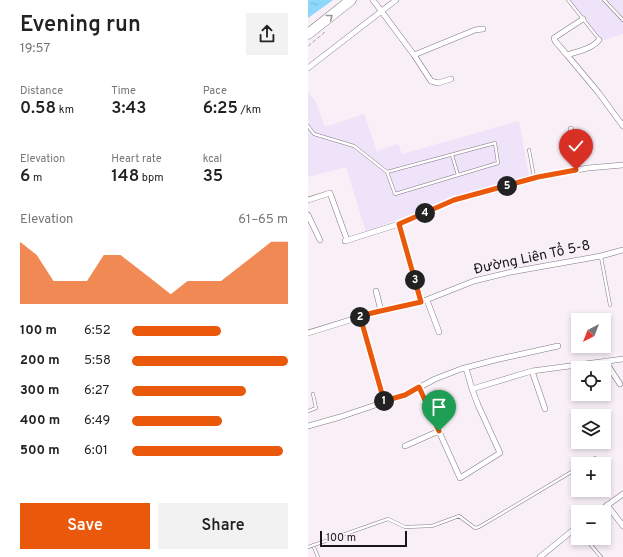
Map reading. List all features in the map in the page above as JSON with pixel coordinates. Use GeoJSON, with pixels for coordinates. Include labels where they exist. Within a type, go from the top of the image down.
{"type":"FeatureCollection","features":[{"type":"Feature","properties":{"kind":"highway"},"geometry":{"type":"LineString","coordinates":[[311,38],[352,0]]}},
{"type":"Feature","properties":{"kind":"street"},"geometry":{"type":"LineString","coordinates":[[373,0],[414,55],[431,81],[438,83],[451,79]]}},
{"type":"Feature","properties":{"kind":"street"},"geometry":{"type":"LineString","coordinates":[[308,68],[396,0]]}},
{"type":"Feature","properties":{"kind":"street"},"geometry":{"type":"LineString","coordinates":[[583,19],[554,38],[555,41],[598,92],[623,126]]}},
{"type":"Feature","properties":{"kind":"street"},"geometry":{"type":"LineString","coordinates":[[414,55],[475,30],[483,29]]}},
{"type":"Feature","properties":{"kind":"street"},"geometry":{"type":"LineString","coordinates":[[567,55],[592,46],[599,40]]}},
{"type":"Feature","properties":{"kind":"street"},"geometry":{"type":"LineString","coordinates":[[571,129],[576,170]]}},
{"type":"Feature","properties":{"kind":"street"},"geometry":{"type":"LineString","coordinates":[[308,200],[330,193],[346,240],[399,224],[454,200],[534,178],[576,170],[623,165]]}},
{"type":"Feature","properties":{"kind":"street"},"geometry":{"type":"LineString","coordinates":[[308,215],[320,240]]}},
{"type":"Feature","properties":{"kind":"street"},"geometry":{"type":"LineString","coordinates":[[399,224],[421,302]]}},
{"type":"Feature","properties":{"kind":"street","name":"Đường Liên Tổ 5-8"},"geometry":{"type":"LineString","coordinates":[[308,333],[360,316],[421,302],[474,281],[511,272],[601,256],[623,250]]}},
{"type":"Feature","properties":{"kind":"street"},"geometry":{"type":"LineString","coordinates":[[376,290],[381,311]]}},
{"type":"Feature","properties":{"kind":"street"},"geometry":{"type":"LineString","coordinates":[[427,300],[439,332]]}},
{"type":"Feature","properties":{"kind":"street"},"geometry":{"type":"LineString","coordinates":[[360,316],[384,401]]}},
{"type":"Feature","properties":{"kind":"street"},"geometry":{"type":"LineString","coordinates":[[308,426],[405,395],[435,379],[466,368],[558,346]]}},
{"type":"Feature","properties":{"kind":"street"},"geometry":{"type":"LineString","coordinates":[[605,361],[623,358]]}},
{"type":"Feature","properties":{"kind":"street"},"geometry":{"type":"LineString","coordinates":[[472,389],[532,371],[571,366]]}},
{"type":"Feature","properties":{"kind":"street"},"geometry":{"type":"LineString","coordinates":[[419,387],[460,478],[500,453],[478,405],[466,368]]}},
{"type":"Feature","properties":{"kind":"street"},"geometry":{"type":"LineString","coordinates":[[611,370],[620,384]]}},
{"type":"Feature","properties":{"kind":"street"},"geometry":{"type":"LineString","coordinates":[[532,371],[545,409]]}},
{"type":"Feature","properties":{"kind":"street"},"geometry":{"type":"LineString","coordinates":[[405,446],[439,431]]}},
{"type":"Feature","properties":{"kind":"street"},"geometry":{"type":"LineString","coordinates":[[607,505],[623,494]]}},
{"type":"Feature","properties":{"kind":"street"},"geometry":{"type":"LineString","coordinates":[[611,510],[623,526]]}},
{"type":"Feature","properties":{"kind":"street"},"geometry":{"type":"LineString","coordinates":[[540,557],[571,532]]}},
{"type":"Feature","properties":{"kind":"lane"},"geometry":{"type":"LineString","coordinates":[[568,0],[599,40]]}},
{"type":"Feature","properties":{"kind":"lane"},"geometry":{"type":"LineString","coordinates":[[604,0],[623,20]]}},
{"type":"Feature","properties":{"kind":"lane"},"geometry":{"type":"LineString","coordinates":[[308,126],[314,134],[354,146],[387,172],[395,194],[498,163],[495,143],[387,172]]}},
{"type":"Feature","properties":{"kind":"lane"},"geometry":{"type":"LineString","coordinates":[[529,150],[534,178]]}},
{"type":"Feature","properties":{"kind":"lane"},"geometry":{"type":"LineString","coordinates":[[452,155],[458,175]]}},
{"type":"Feature","properties":{"kind":"lane"},"geometry":{"type":"LineString","coordinates":[[601,256],[610,305]]}},
{"type":"Feature","properties":{"kind":"lane"},"geometry":{"type":"LineString","coordinates":[[308,411],[316,408],[313,394]]}},
{"type":"Feature","properties":{"kind":"lane"},"geometry":{"type":"LineString","coordinates":[[308,547],[388,519],[405,527],[432,526],[459,516],[475,528],[479,527],[571,472]]}},
{"type":"Feature","properties":{"kind":"lane"},"geometry":{"type":"LineString","coordinates":[[312,545],[318,557]]}},
{"type":"Feature","properties":{"kind":"lane"},"geometry":{"type":"LineString","coordinates":[[591,545],[601,557]]}},
{"type":"Feature","properties":{"kind":"path"},"geometry":{"type":"LineString","coordinates":[[308,46],[311,38]]}},
{"type":"Feature","properties":{"kind":"shaded area"},"geometry":{"type":"Polygon","coordinates":[[[567,0],[623,0],[623,34],[601,41],[567,0]]]}},
{"type":"Feature","properties":{"kind":"shaded area"},"geometry":{"type":"Polygon","coordinates":[[[308,93],[315,100],[325,127],[364,114],[377,151],[398,144],[402,154],[519,121],[529,178],[461,194],[366,232],[346,167],[308,177],[308,93]]]}},
{"type":"Feature","properties":{"kind":"water"},"geometry":{"type":"Polygon","coordinates":[[[308,0],[333,0],[308,18],[308,0]]]}},
{"type":"Feature","properties":{"kind":"route"},"geometry":{"type":"LineString","coordinates":[[439,431],[419,387],[405,395],[384,401],[360,316],[421,302],[399,224],[454,200],[538,177],[576,170]]}}]}
